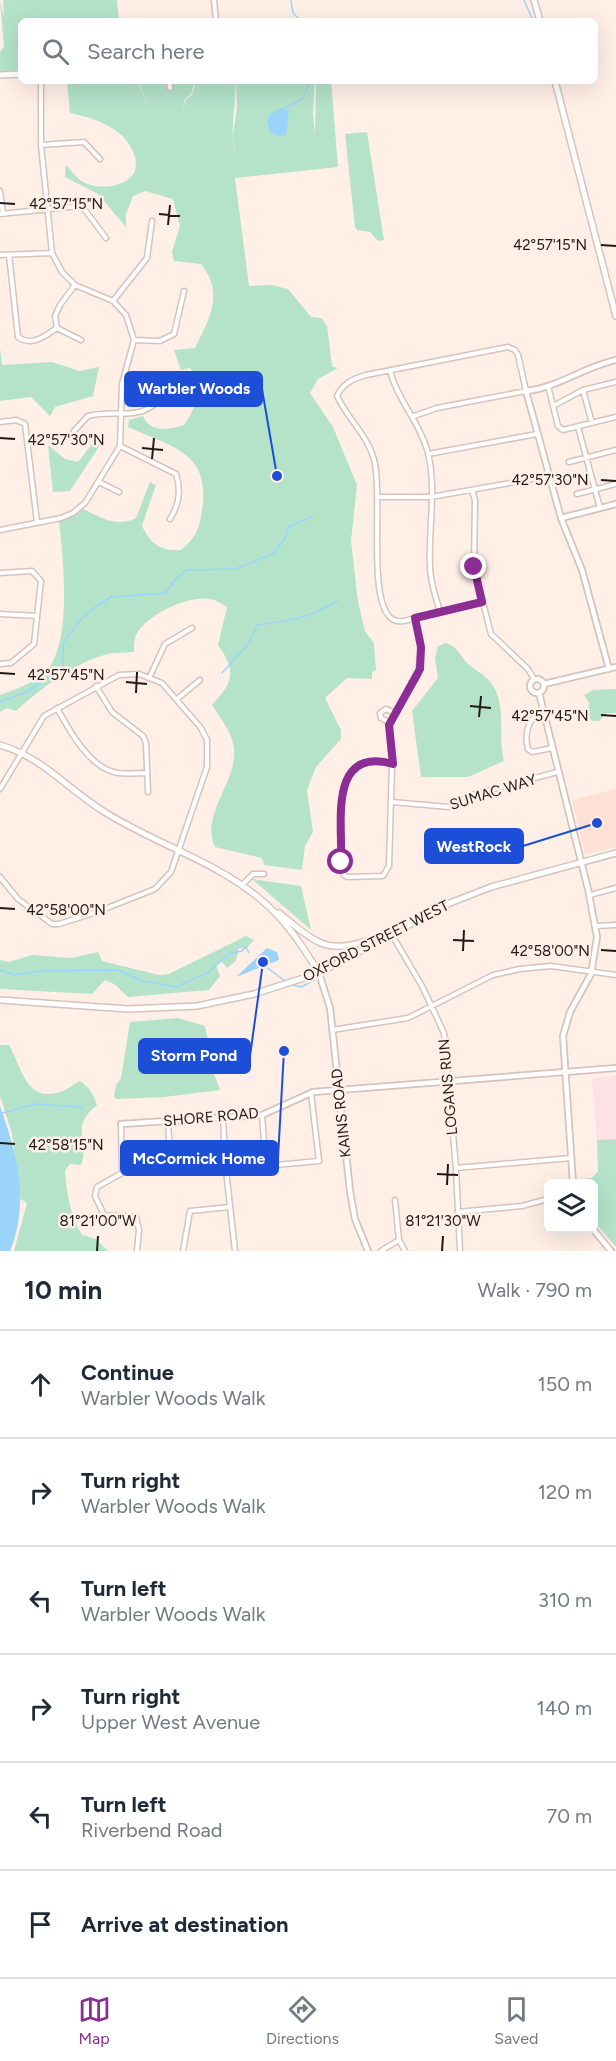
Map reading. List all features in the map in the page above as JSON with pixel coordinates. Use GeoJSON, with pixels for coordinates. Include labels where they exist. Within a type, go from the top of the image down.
{"type":"FeatureCollection","features":[{"type":"Feature","properties":{"kind":"main road"},"geometry":{"type":"LineString","coordinates":[[534,0],[539,18]]}},
{"type":"Feature","properties":{"kind":"main road"},"geometry":{"type":"LineString","coordinates":[[0,75],[18,74]]}},
{"type":"Feature","properties":{"kind":"main road"},"geometry":{"type":"LineString","coordinates":[[556,84],[616,316]]}},
{"type":"Feature","properties":{"kind":"main road"},"geometry":{"type":"LineString","coordinates":[[0,745],[21,751],[43,763],[101,810],[145,837],[178,851],[242,885],[319,943],[338,947],[363,941],[450,903]]}},
{"type":"Feature","properties":{"kind":"main road","name":"OXFORD STREET WEST"},"geometry":{"type":"LineString","coordinates":[[0,1001],[128,1010],[197,1006],[254,994],[319,973],[450,903],[491,887],[616,853]]}},
{"type":"Feature","properties":{"kind":"main road"},"geometry":{"type":"LineString","coordinates":[[260,899],[302,944],[319,973]]}},
{"type":"Feature","properties":{"kind":"street"},"geometry":{"type":"LineString","coordinates":[[214,0],[216,18]]}},
{"type":"Feature","properties":{"kind":"street"},"geometry":{"type":"LineString","coordinates":[[0,530],[73,513],[85,503],[120,446],[122,384],[134,340],[126,315],[113,301],[75,285],[62,272],[52,253],[41,145],[41,84]]}},
{"type":"Feature","properties":{"kind":"street"},"geometry":{"type":"LineString","coordinates":[[169,84],[170,88]]}},
{"type":"Feature","properties":{"kind":"street"},"geometry":{"type":"LineString","coordinates":[[41,145],[84,142],[100,159]]}},
{"type":"Feature","properties":{"kind":"street"},"geometry":{"type":"LineString","coordinates":[[0,191],[1,214],[79,206],[85,210],[106,238]]}},
{"type":"Feature","properties":{"kind":"street"},"geometry":{"type":"LineString","coordinates":[[113,301],[140,271],[147,258],[152,220]]}},
{"type":"Feature","properties":{"kind":"street"},"geometry":{"type":"LineString","coordinates":[[0,255],[52,253]]}},
{"type":"Feature","properties":{"kind":"street"},"geometry":{"type":"LineString","coordinates":[[9,255],[18,337],[27,341],[43,339],[57,328]]}},
{"type":"Feature","properties":{"kind":"street"},"geometry":{"type":"LineString","coordinates":[[57,328],[55,316],[60,304],[75,285]]}},
{"type":"Feature","properties":{"kind":"street"},"geometry":{"type":"LineString","coordinates":[[134,340],[160,341],[174,334],[184,291]]}},
{"type":"Feature","properties":{"kind":"street"},"geometry":{"type":"LineString","coordinates":[[57,328],[81,340]]}},
{"type":"Feature","properties":{"kind":"street"},"geometry":{"type":"LineString","coordinates":[[482,602],[398,622],[387,614],[379,584],[379,497],[375,462],[365,436],[337,396],[340,388],[352,379],[508,347],[519,355],[537,434],[561,518],[582,570],[609,669]]}},
{"type":"Feature","properties":{"kind":"street"},"geometry":{"type":"LineString","coordinates":[[414,416],[436,408],[548,386],[597,364],[616,360]]}},
{"type":"Feature","properties":{"kind":"street"},"geometry":{"type":"LineString","coordinates":[[390,370],[393,383],[414,416],[428,454],[431,497],[430,568],[440,612]]}},
{"type":"Feature","properties":{"kind":"street"},"geometry":{"type":"LineString","coordinates":[[553,406],[583,390],[616,382]]}},
{"type":"Feature","properties":{"kind":"street"},"geometry":{"type":"LineString","coordinates":[[548,386],[560,429],[578,427],[616,417]]}},
{"type":"Feature","properties":{"kind":"street"},"geometry":{"type":"LineString","coordinates":[[583,390],[592,423]]}},
{"type":"Feature","properties":{"kind":"street"},"geometry":{"type":"LineString","coordinates":[[74,431],[91,415],[122,416],[145,411],[167,393]]}},
{"type":"Feature","properties":{"kind":"street"},"geometry":{"type":"LineString","coordinates":[[0,422],[16,420],[25,423],[37,522]]}},
{"type":"Feature","properties":{"kind":"street"},"geometry":{"type":"LineString","coordinates":[[578,427],[600,508]]}},
{"type":"Feature","properties":{"kind":"street"},"geometry":{"type":"LineString","coordinates":[[428,454],[537,434]]}},
{"type":"Feature","properties":{"kind":"street"},"geometry":{"type":"LineString","coordinates":[[120,446],[176,474],[179,484],[178,497],[170,519]]}},
{"type":"Feature","properties":{"kind":"street"},"geometry":{"type":"LineString","coordinates":[[569,462],[616,450]]}},
{"type":"Feature","properties":{"kind":"street"},"geometry":{"type":"LineString","coordinates":[[379,497],[431,497],[549,476]]}},
{"type":"Feature","properties":{"kind":"street"},"geometry":{"type":"LineString","coordinates":[[99,483],[119,492]]}},
{"type":"Feature","properties":{"kind":"street"},"geometry":{"type":"LineString","coordinates":[[577,494],[616,484]]}},
{"type":"Feature","properties":{"kind":"street"},"geometry":{"type":"LineString","coordinates":[[472,490],[475,500],[474,567],[491,634],[528,669],[534,680]]}},
{"type":"Feature","properties":{"kind":"street"},"geometry":{"type":"LineString","coordinates":[[561,518],[616,504]]}},
{"type":"Feature","properties":{"kind":"street"},"geometry":{"type":"LineString","coordinates":[[0,573],[32,571],[41,581],[34,644],[11,663],[0,664]]}},
{"type":"Feature","properties":{"kind":"street"},"geometry":{"type":"LineString","coordinates":[[0,614],[37,616]]}},
{"type":"Feature","properties":{"kind":"street"},"geometry":{"type":"LineString","coordinates":[[393,764],[361,765],[352,772],[342,786],[342,868],[347,877],[383,876],[388,872],[393,764],[390,723],[415,682],[420,669],[421,647],[415,618]]}},
{"type":"Feature","properties":{"kind":"street"},"geometry":{"type":"LineString","coordinates":[[150,676],[157,656],[165,644],[192,628]]}},
{"type":"Feature","properties":{"kind":"street"},"geometry":{"type":"LineString","coordinates":[[573,1179],[565,1071],[565,1025],[592,971],[596,948],[596,926],[539,693],[544,684],[616,667]]}},
{"type":"Feature","properties":{"kind":"street"},"geometry":{"type":"LineString","coordinates":[[0,789],[38,722],[57,708],[96,686],[129,673],[150,676],[162,683],[201,728],[207,740],[208,754],[171,872],[155,889],[59,924],[40,917],[13,893],[0,877]]}},
{"type":"Feature","properties":{"kind":"street"},"geometry":{"type":"LineString","coordinates":[[177,699],[200,680]]}},
{"type":"Feature","properties":{"kind":"street"},"geometry":{"type":"LineString","coordinates":[[539,693],[530,689],[530,683],[540,680],[544,684]]}},
{"type":"Feature","properties":{"kind":"street"},"geometry":{"type":"LineString","coordinates":[[96,686],[112,712],[143,736],[146,744],[148,792]]}},
{"type":"Feature","properties":{"kind":"street"},"geometry":{"type":"LineString","coordinates":[[57,708],[76,741],[104,766],[117,773],[147,772]]}},
{"type":"Feature","properties":{"kind":"street"},"geometry":{"type":"LineString","coordinates":[[390,723],[382,719],[380,713],[386,709],[395,713]]}},
{"type":"Feature","properties":{"kind":"street"},"geometry":{"type":"LineString","coordinates":[[537,716],[530,723],[526,738],[528,749],[532,752],[552,748]]}},
{"type":"Feature","properties":{"kind":"street","name":"SUMAC WAY"},"geometry":{"type":"LineString","coordinates":[[392,802],[449,807],[472,795],[557,772]]}},
{"type":"Feature","properties":{"kind":"street"},"geometry":{"type":"LineString","coordinates":[[242,885],[253,874],[264,874]]}},
{"type":"Feature","properties":{"kind":"street"},"geometry":{"type":"LineString","coordinates":[[590,895],[616,888]]}},
{"type":"Feature","properties":{"kind":"street"},"geometry":{"type":"LineString","coordinates":[[596,926],[616,925]]}},
{"type":"Feature","properties":{"kind":"street","name":"LOGANS RUN"},"geometry":{"type":"LineString","coordinates":[[392,935],[444,1033],[456,1167],[460,1251]]}},
{"type":"Feature","properties":{"kind":"street"},"geometry":{"type":"LineString","coordinates":[[332,1030],[383,1024],[408,1018],[493,975],[520,969],[551,966],[616,975]]}},
{"type":"Feature","properties":{"kind":"street","name":"KAINS ROAD"},"geometry":{"type":"LineString","coordinates":[[319,973],[326,989],[332,1030],[350,1191],[355,1219],[368,1251]]}},
{"type":"Feature","properties":{"kind":"street","name":"SHORE ROAD"},"geometry":{"type":"LineString","coordinates":[[137,1251],[139,1230],[136,1217],[104,1215],[95,1196],[98,1187],[122,1173],[121,1124],[262,1115],[311,1094],[339,1090],[616,1068]]}},
{"type":"Feature","properties":{"kind":"street"},"geometry":{"type":"LineString","coordinates":[[255,1167],[319,1161],[311,1094]]}},
{"type":"Feature","properties":{"kind":"street"},"geometry":{"type":"LineString","coordinates":[[262,1115],[266,1166]]}},
{"type":"Feature","properties":{"kind":"street"},"geometry":{"type":"LineString","coordinates":[[223,1117],[225,1161],[235,1251]]}},
{"type":"Feature","properties":{"kind":"street"},"geometry":{"type":"LineString","coordinates":[[168,1121],[170,1156],[174,1164],[183,1166],[225,1161]]}},
{"type":"Feature","properties":{"kind":"street"},"geometry":{"type":"LineString","coordinates":[[456,1167],[571,1158]]}},
{"type":"Feature","properties":{"kind":"street"},"geometry":{"type":"LineString","coordinates":[[395,1200],[399,1240],[405,1251]]}},
{"type":"Feature","properties":{"kind":"street"},"geometry":{"type":"LineString","coordinates":[[458,1212],[522,1206],[544,1200]]}},
{"type":"Feature","properties":{"kind":"street"},"geometry":{"type":"LineString","coordinates":[[183,1251],[190,1211],[230,1207]]}},
{"type":"Feature","properties":{"kind":"street"},"geometry":{"type":"LineString","coordinates":[[596,1233],[611,1251]]}},
{"type":"Feature","properties":{"kind":"street"},"geometry":{"type":"LineString","coordinates":[[381,1251],[399,1240]]}},
{"type":"Feature","properties":{"kind":"shaded area"},"geometry":{"type":"Polygon","coordinates":[[[616,789],[616,847],[585,854],[572,800],[616,789]]]}},
{"type":"Feature","properties":{"kind":"shaded area"},"geometry":{"type":"Polygon","coordinates":[[[616,1076],[616,1139],[597,1140],[592,1078],[616,1076]]]}},
{"type":"Feature","properties":{"kind":"green space"},"geometry":{"type":"Polygon","coordinates":[[[0,0],[4,18],[3,0],[117,0],[119,18],[18,18],[18,70],[0,71],[0,52],[4,47],[0,0]]]}},
{"type":"Feature","properties":{"kind":"green space"},"geometry":{"type":"Polygon","coordinates":[[[67,84],[139,84],[147,105],[140,84],[194,84],[191,94],[185,99],[182,112],[186,99],[192,95],[195,84],[235,84],[233,136],[237,107],[236,84],[315,84],[313,114],[315,134],[316,84],[331,84],[338,167],[235,178],[249,286],[271,285],[288,289],[311,317],[321,318],[327,326],[332,366],[338,368],[318,379],[310,393],[333,427],[357,485],[351,541],[358,602],[365,631],[374,643],[376,670],[372,672],[372,679],[347,678],[325,698],[341,730],[341,739],[316,767],[307,790],[313,832],[305,846],[302,870],[264,865],[262,858],[215,847],[211,833],[213,820],[233,765],[234,751],[231,737],[212,705],[224,690],[230,676],[228,663],[218,645],[227,607],[219,602],[210,599],[190,600],[167,609],[156,615],[139,630],[135,638],[134,652],[109,654],[90,660],[56,679],[16,711],[7,708],[0,712],[0,695],[28,684],[42,675],[52,663],[59,646],[64,579],[59,521],[83,509],[115,522],[136,518],[150,482],[156,485],[142,526],[157,546],[181,550],[196,533],[202,510],[203,491],[200,475],[194,464],[185,454],[173,447],[128,427],[129,420],[143,416],[150,425],[160,429],[184,425],[188,419],[197,397],[197,382],[190,368],[181,370],[174,350],[195,348],[209,317],[213,296],[212,286],[201,264],[174,261],[172,252],[180,226],[173,199],[145,191],[133,196],[126,214],[126,227],[98,194],[65,177],[66,165],[83,182],[103,187],[118,185],[134,173],[135,156],[124,137],[99,121],[70,113],[67,84]]]}},
{"type":"Feature","properties":{"kind":"green space"},"geometry":{"type":"Polygon","coordinates":[[[367,132],[384,240],[378,241],[370,232],[357,230],[355,227],[345,134],[367,132]]]}},
{"type":"Feature","properties":{"kind":"green space"},"geometry":{"type":"Polygon","coordinates":[[[0,348],[2,365],[52,362],[80,371],[99,367],[93,396],[55,407],[50,416],[31,397],[0,401],[0,348]]]}},
{"type":"Feature","properties":{"kind":"green space"},"geometry":{"type":"Polygon","coordinates":[[[100,434],[106,436],[70,491],[53,492],[48,445],[65,459],[78,462],[100,434]]]}},
{"type":"Feature","properties":{"kind":"green space"},"geometry":{"type":"Polygon","coordinates":[[[446,643],[486,678],[496,692],[501,711],[504,761],[468,777],[421,777],[412,711],[438,678],[435,658],[438,646],[446,643]]]}},
{"type":"Feature","properties":{"kind":"green space"},"geometry":{"type":"Polygon","coordinates":[[[616,689],[616,713],[607,713],[599,721],[592,721],[586,711],[590,704],[584,695],[593,690],[616,689]]]}},
{"type":"Feature","properties":{"kind":"green space"},"geometry":{"type":"Polygon","coordinates":[[[252,879],[301,886],[311,930],[252,879]]]}},
{"type":"Feature","properties":{"kind":"green space"},"geometry":{"type":"Polygon","coordinates":[[[246,936],[254,940],[246,949],[239,948],[236,961],[227,968],[221,961],[216,965],[220,976],[209,990],[128,997],[114,984],[105,980],[92,994],[0,989],[0,960],[9,962],[32,955],[71,958],[98,952],[102,961],[159,975],[169,974],[246,936]]]}},
{"type":"Feature","properties":{"kind":"green space"},"geometry":{"type":"Polygon","coordinates":[[[178,1018],[205,1026],[214,1074],[220,1090],[164,1097],[117,1099],[114,1097],[116,1085],[121,1078],[130,1022],[178,1018]]]}},
{"type":"Feature","properties":{"kind":"green space"},"geometry":{"type":"Polygon","coordinates":[[[0,1045],[9,1045],[27,1081],[40,1093],[60,1092],[80,1081],[92,1094],[97,1105],[88,1113],[82,1128],[84,1148],[81,1165],[70,1164],[65,1171],[72,1212],[82,1235],[96,1239],[108,1251],[14,1251],[27,1203],[19,1198],[12,1134],[0,1096],[0,1045]]]}},
{"type":"Feature","properties":{"kind":"green space"},"geometry":{"type":"Polygon","coordinates":[[[616,1139],[616,1247],[598,1227],[598,1179],[579,1179],[592,1178],[598,1171],[597,1140],[616,1139]]]}},
{"type":"Feature","properties":{"kind":"water"},"geometry":{"type":"Polygon","coordinates":[[[281,108],[289,111],[286,135],[278,136],[270,132],[267,120],[270,114],[281,108]]]}},
{"type":"Feature","properties":{"kind":"water"},"geometry":{"type":"Polygon","coordinates":[[[267,948],[277,952],[279,960],[236,977],[267,948]]]}},
{"type":"Feature","properties":{"kind":"water"},"geometry":{"type":"Polygon","coordinates":[[[0,1106],[12,1142],[19,1178],[19,1214],[10,1251],[0,1251],[0,1106]]]}},
{"type":"Feature","properties":{"kind":"waterway"},"geometry":{"type":"LineString","coordinates":[[291,0],[293,13],[298,18]]}},
{"type":"Feature","properties":{"kind":"waterway"},"geometry":{"type":"LineString","coordinates":[[524,0],[532,18]]}},
{"type":"Feature","properties":{"kind":"waterway"},"geometry":{"type":"LineString","coordinates":[[285,108],[302,99],[309,84]]}},
{"type":"Feature","properties":{"kind":"waterway"},"geometry":{"type":"LineString","coordinates":[[0,702],[28,691],[63,668],[63,643],[82,618],[111,597],[166,593],[176,578],[187,570],[236,569],[272,554],[284,540],[289,527],[313,516]]}},
{"type":"Feature","properties":{"kind":"waterway"},"geometry":{"type":"LineString","coordinates":[[222,673],[250,642],[257,625],[299,618],[337,601]]}},
{"type":"Feature","properties":{"kind":"waterway"},"geometry":{"type":"LineString","coordinates":[[0,970],[15,975],[40,971],[118,970],[140,980],[176,987],[209,972],[229,954],[242,951],[246,947],[249,953]]}},
{"type":"Feature","properties":{"kind":"waterway"},"geometry":{"type":"LineString","coordinates":[[265,966],[285,981]]}},
{"type":"Feature","properties":{"kind":"waterway"},"geometry":{"type":"LineString","coordinates":[[289,984],[301,987],[315,980]]}},
{"type":"Feature","properties":{"kind":"waterway"},"geometry":{"type":"LineString","coordinates":[[3,1113],[36,1104],[81,1107],[83,1111]]}},
{"type":"Feature","properties":{"kind":"place","name":"Warbler Woods"},"geometry":{"type":"Point","coordinates":[277,476]}},
{"type":"Feature","properties":{"kind":"place","name":"WestRock"},"geometry":{"type":"Point","coordinates":[597,823]}},
{"type":"Feature","properties":{"kind":"place","name":"Storm Pond"},"geometry":{"type":"Point","coordinates":[263,962]}},
{"type":"Feature","properties":{"kind":"place","name":"McCormick Home"},"geometry":{"type":"Point","coordinates":[284,1051]}},
{"type":"Feature","properties":{"kind":"route"},"geometry":{"type":"LineString","coordinates":[[341,862],[340,795],[342,786],[352,772],[361,765],[393,764],[389,725],[415,682],[420,669],[421,647],[415,618],[482,602],[474,567]]}}]}
